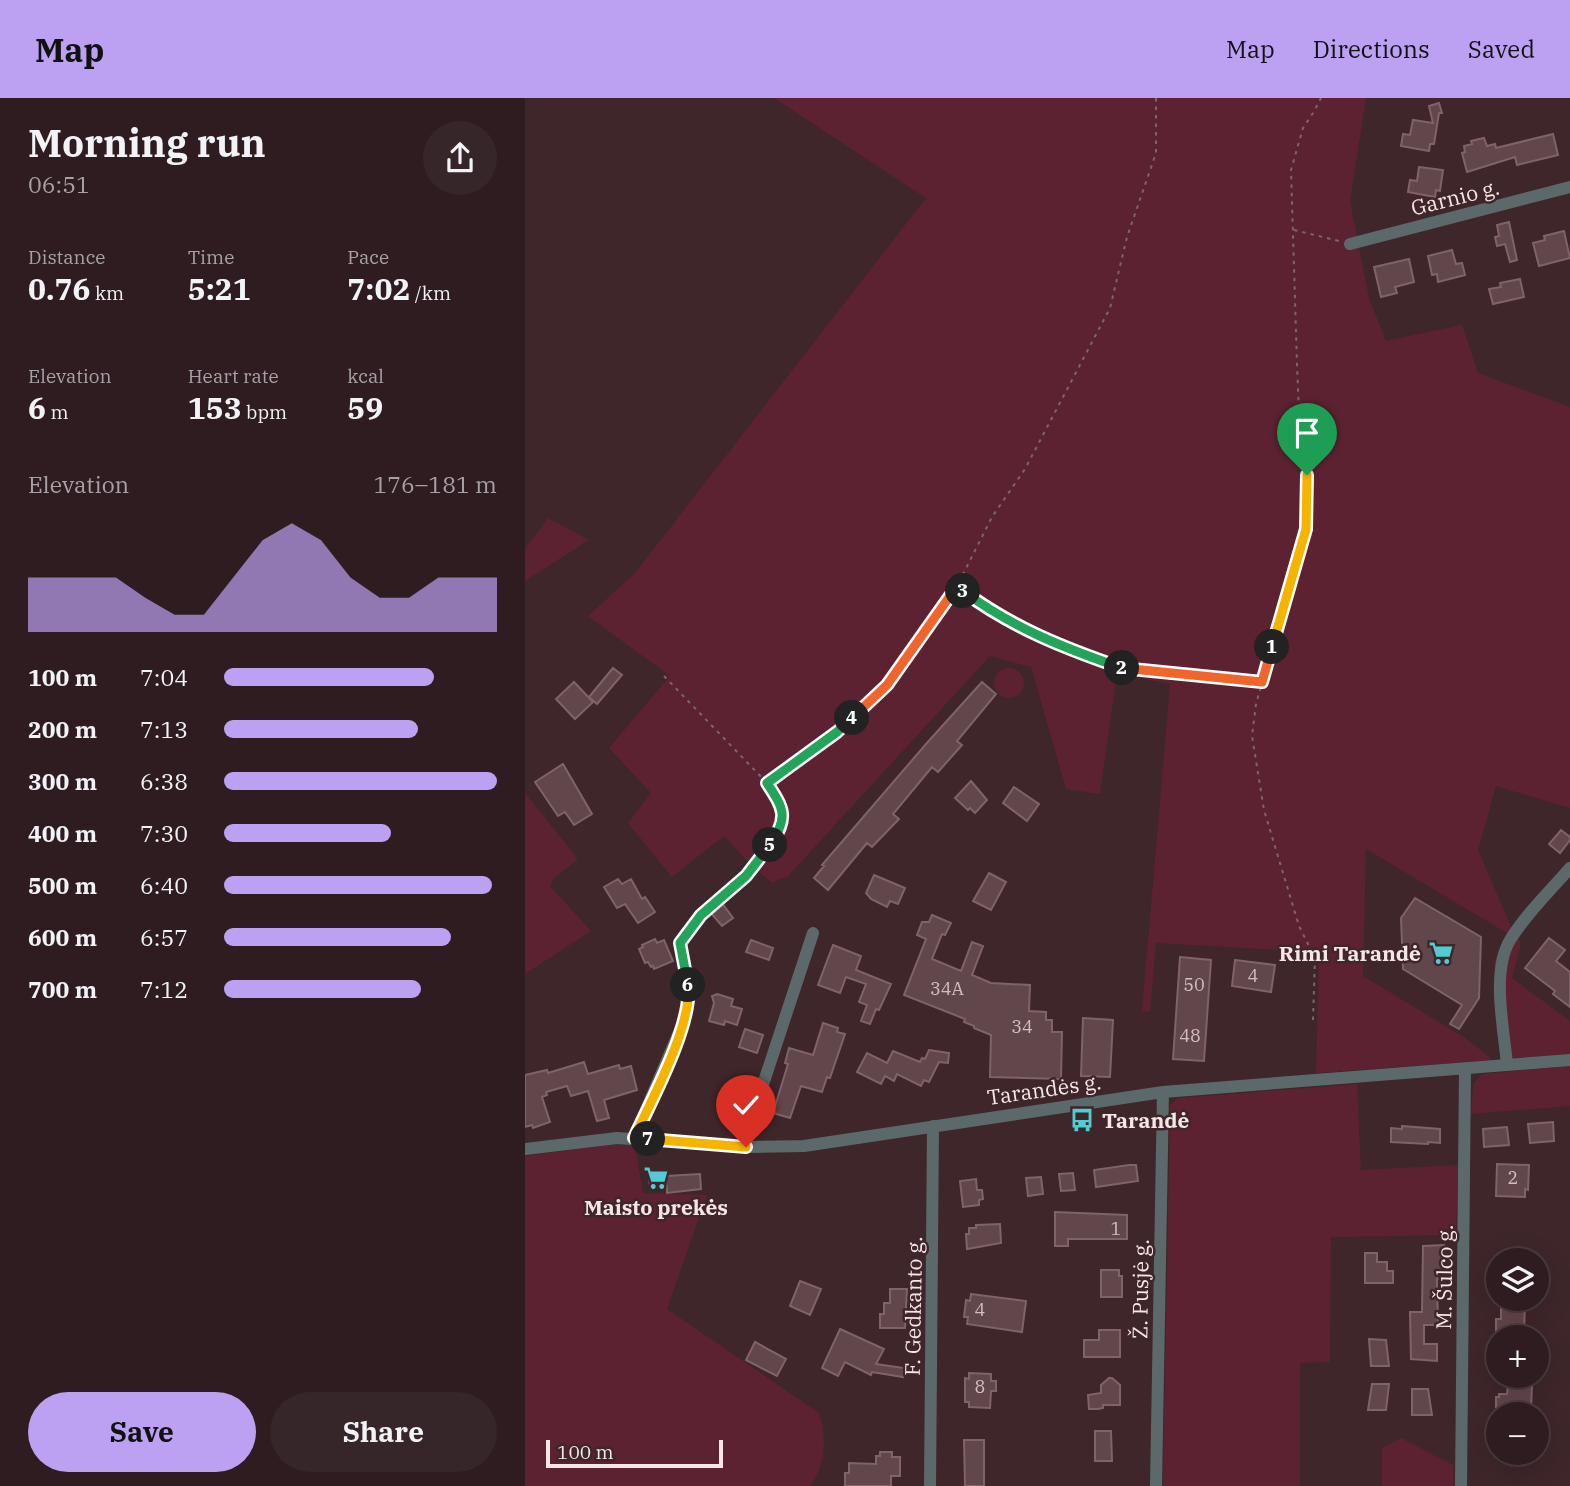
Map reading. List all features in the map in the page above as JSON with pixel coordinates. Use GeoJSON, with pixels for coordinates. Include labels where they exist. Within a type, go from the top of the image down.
{"type":"FeatureCollection","features":[{"type":"Feature","properties":{"kind":"street","name":"Garnio g."},"geometry":{"type":"LineString","coordinates":[[1350,244],[1570,187]]}},
{"type":"Feature","properties":{"kind":"street"},"geometry":{"type":"LineString","coordinates":[[1507,1065],[1501,982],[1504,953],[1519,928],[1570,868]]}},
{"type":"Feature","properties":{"kind":"street"},"geometry":{"type":"LineString","coordinates":[[746,1147],[747,1133],[813,933]]}},
{"type":"Feature","properties":{"kind":"street"},"geometry":{"type":"LineString","coordinates":[[634,1138],[677,1041],[687,1011],[689,991],[680,943]]}},
{"type":"Feature","properties":{"kind":"street","name":"Tarandės g."},"geometry":{"type":"LineString","coordinates":[[525,1149],[634,1138],[778,1148],[829,1144],[1163,1092],[1570,1060]]}},
{"type":"Feature","properties":{"kind":"street","name":"M. Šulco g."},"geometry":{"type":"LineString","coordinates":[[1461,1486],[1465,1069]]}},
{"type":"Feature","properties":{"kind":"street","name":"Ž. Pusjė g."},"geometry":{"type":"LineString","coordinates":[[1156,1486],[1163,1092]]}},
{"type":"Feature","properties":{"kind":"street","name":"F. Gedkanto g."},"geometry":{"type":"LineString","coordinates":[[930,1486],[933,1126]]}},
{"type":"Feature","properties":{"kind":"path"},"geometry":{"type":"LineString","coordinates":[[767,783],[837,732],[887,685],[957,586],[992,517],[1025,469],[1110,308],[1127,237],[1156,153],[1156,98]]}},
{"type":"Feature","properties":{"kind":"path"},"geometry":{"type":"LineString","coordinates":[[1313,1020],[1315,958],[1299,926],[1264,810],[1252,736],[1256,704],[1306,529],[1307,475],[1299,414],[1291,170],[1303,128],[1321,98]]}},
{"type":"Feature","properties":{"kind":"path"},"geometry":{"type":"LineString","coordinates":[[1294,230],[1350,244]]}},
{"type":"Feature","properties":{"kind":"path"},"geometry":{"type":"LineString","coordinates":[[957,586],[992,612],[1050,642],[1126,670],[1262,682]]}},
{"type":"Feature","properties":{"kind":"path"},"geometry":{"type":"LineString","coordinates":[[664,676],[767,783],[783,811],[779,832],[746,876],[701,915],[680,943]]}},
{"type":"Feature","properties":{"kind":"shaded area"},"geometry":{"type":"Polygon","coordinates":[[[774,98],[1366,98],[1350,201],[1369,298],[1386,341],[1462,325],[1478,373],[1570,407],[1570,808],[1496,786],[1478,850],[1512,929],[1521,943],[1512,978],[1570,1021],[1570,1054],[1500,1059],[1494,961],[1507,933],[1366,849],[1363,976],[1465,1038],[1493,1060],[1316,1073],[1319,952],[1156,943],[1150,1012],[1142,1011],[1170,684],[1117,673],[1100,794],[1066,789],[1031,667],[990,656],[789,875],[772,883],[724,836],[672,877],[628,823],[651,793],[609,748],[670,676],[588,616],[635,573],[926,198],[774,98]]]}},
{"type":"Feature","properties":{"kind":"shaded area"},"geometry":{"type":"Polygon","coordinates":[[[548,518],[589,540],[525,581],[525,549],[548,518]]]}},
{"type":"Feature","properties":{"kind":"shaded area"},"geometry":{"type":"Polygon","coordinates":[[[1009,668],[1019,673],[1024,683],[1019,693],[1009,698],[999,693],[994,683],[999,673],[1009,668]]]}},
{"type":"Feature","properties":{"kind":"shaded area"},"geometry":{"type":"Polygon","coordinates":[[[525,793],[578,859],[554,878],[550,886],[591,931],[525,974],[525,793]]]}},
{"type":"Feature","properties":{"kind":"shaded area"},"geometry":{"type":"Polygon","coordinates":[[[1570,1066],[1570,1106],[1471,1114],[1473,1084],[1482,1074],[1570,1066]]]}},
{"type":"Feature","properties":{"kind":"shaded area"},"geometry":{"type":"Polygon","coordinates":[[[1357,1084],[1361,1170],[1458,1165],[1456,1235],[1331,1237],[1330,1362],[1300,1363],[1300,1486],[1163,1486],[1170,1105],[1178,1098],[1357,1084]]]}},
{"type":"Feature","properties":{"kind":"shaded area"},"geometry":{"type":"Polygon","coordinates":[[[609,1145],[635,1145],[643,1193],[707,1195],[667,1309],[819,1413],[824,1441],[822,1460],[810,1486],[525,1486],[525,1156],[609,1145]]]}},
{"type":"Feature","properties":{"kind":"shaded area"},"geometry":{"type":"Polygon","coordinates":[[[1401,1438],[1453,1465],[1453,1486],[1382,1486],[1382,1448],[1401,1438]]]}},
{"type":"Feature","properties":{"kind":"building"},"geometry":{"type":"Polygon","coordinates":[[[1439,103],[1442,113],[1439,113],[1434,144],[1430,144],[1429,151],[1401,146],[1403,134],[1410,135],[1413,120],[1433,123],[1429,106],[1439,103]]]}},
{"type":"Feature","properties":{"kind":"building"},"geometry":{"type":"Polygon","coordinates":[[[1553,134],[1558,155],[1517,165],[1515,157],[1467,172],[1462,153],[1465,152],[1464,146],[1472,144],[1471,141],[1484,138],[1487,146],[1495,144],[1496,148],[1553,134]]]}},
{"type":"Feature","properties":{"kind":"building"},"geometry":{"type":"Polygon","coordinates":[[[1419,167],[1443,170],[1440,191],[1436,190],[1435,197],[1408,192],[1410,180],[1417,181],[1419,167]]]}},
{"type":"Feature","properties":{"kind":"building"},"geometry":{"type":"Polygon","coordinates":[[[1509,222],[1517,260],[1510,262],[1505,244],[1497,246],[1495,237],[1499,236],[1497,225],[1509,222]]]}},
{"type":"Feature","properties":{"kind":"building"},"geometry":{"type":"Polygon","coordinates":[[[1564,231],[1570,258],[1539,266],[1533,243],[1545,240],[1544,236],[1564,231]]]}},
{"type":"Feature","properties":{"kind":"building"},"geometry":{"type":"Polygon","coordinates":[[[1452,250],[1456,264],[1462,263],[1465,275],[1438,282],[1437,274],[1432,275],[1428,256],[1452,250]]]}},
{"type":"Feature","properties":{"kind":"building"},"geometry":{"type":"Polygon","coordinates":[[[1409,259],[1414,282],[1395,287],[1397,293],[1381,297],[1374,267],[1409,259]]]}},
{"type":"Feature","properties":{"kind":"building"},"geometry":{"type":"Polygon","coordinates":[[[1520,279],[1524,297],[1493,304],[1489,289],[1501,287],[1500,283],[1520,279]]]}},
{"type":"Feature","properties":{"kind":"building"},"geometry":{"type":"Polygon","coordinates":[[[613,668],[622,675],[597,704],[589,697],[613,668]]]}},
{"type":"Feature","properties":{"kind":"building"},"geometry":{"type":"Polygon","coordinates":[[[574,682],[593,702],[575,719],[556,699],[574,682]]]}},
{"type":"Feature","properties":{"kind":"building"},"geometry":{"type":"Polygon","coordinates":[[[982,682],[996,694],[957,741],[962,745],[938,772],[932,767],[893,814],[899,819],[872,847],[867,843],[828,890],[814,878],[824,866],[822,865],[982,682]]]}},
{"type":"Feature","properties":{"kind":"building"},"geometry":{"type":"Polygon","coordinates":[[[563,764],[592,814],[574,825],[565,812],[558,816],[535,782],[563,764]]]}},
{"type":"Feature","properties":{"kind":"building"},"geometry":{"type":"Polygon","coordinates":[[[971,781],[987,800],[975,813],[955,798],[971,781]]]}},
{"type":"Feature","properties":{"kind":"building"},"geometry":{"type":"Polygon","coordinates":[[[1014,787],[1039,804],[1027,821],[1003,803],[1014,787]]]}},
{"type":"Feature","properties":{"kind":"building"},"geometry":{"type":"Polygon","coordinates":[[[1561,830],[1570,840],[1560,853],[1549,844],[1561,830]]]}},
{"type":"Feature","properties":{"kind":"building"},"geometry":{"type":"Polygon","coordinates":[[[989,873],[1006,882],[991,910],[973,901],[989,873]]]}},
{"type":"Feature","properties":{"kind":"building"},"geometry":{"type":"Polygon","coordinates":[[[874,875],[905,888],[898,904],[890,901],[887,907],[871,899],[866,893],[874,875]]]}},
{"type":"Feature","properties":{"kind":"building"},"geometry":{"type":"Polygon","coordinates":[[[618,879],[622,884],[631,879],[642,899],[645,897],[655,912],[638,923],[625,904],[617,908],[604,887],[618,879]]]}},
{"type":"Feature","properties":{"kind":"building","name":"Rimi Tarandė"},"geometry":{"type":"Polygon","coordinates":[[[1415,898],[1481,937],[1479,998],[1459,1029],[1450,1024],[1462,1005],[1403,969],[1401,918],[1415,898]]]}},
{"type":"Feature","properties":{"kind":"building"},"geometry":{"type":"Polygon","coordinates":[[[722,903],[733,918],[722,926],[710,912],[722,903]]]}},
{"type":"Feature","properties":{"kind":"building"},"geometry":{"type":"Polygon","coordinates":[[[932,915],[951,923],[945,935],[942,934],[932,959],[961,971],[972,942],[983,946],[972,975],[991,983],[1030,985],[1029,1011],[1046,1012],[1046,1020],[1052,1020],[1052,1032],[1062,1032],[1061,1079],[990,1077],[991,1035],[964,1022],[965,1019],[904,995],[926,939],[917,935],[922,922],[929,922],[932,915]]]}},
{"type":"Feature","properties":{"kind":"building"},"geometry":{"type":"Polygon","coordinates":[[[1549,938],[1565,950],[1556,961],[1570,972],[1570,1007],[1553,994],[1555,991],[1525,968],[1549,938]]]}},
{"type":"Feature","properties":{"kind":"building"},"geometry":{"type":"Polygon","coordinates":[[[655,939],[657,943],[664,940],[673,961],[654,969],[648,962],[645,963],[639,949],[655,939]]]}},
{"type":"Feature","properties":{"kind":"building"},"geometry":{"type":"Polygon","coordinates":[[[751,940],[773,948],[769,960],[746,952],[751,940]]]}},
{"type":"Feature","properties":{"kind":"building"},"geometry":{"type":"Polygon","coordinates":[[[833,945],[861,956],[856,970],[891,984],[870,1024],[861,1021],[867,1005],[859,1002],[866,984],[846,977],[840,993],[818,985],[833,945]]]}},
{"type":"Feature","properties":{"kind":"building"},"geometry":{"type":"Polygon","coordinates":[[[1180,957],[1211,960],[1204,1061],[1173,1059],[1180,957]]]}},
{"type":"Feature","properties":{"kind":"building"},"geometry":{"type":"Polygon","coordinates":[[[1235,960],[1275,965],[1271,992],[1232,986],[1235,960]]]}},
{"type":"Feature","properties":{"kind":"building"},"geometry":{"type":"Polygon","coordinates":[[[717,994],[733,999],[731,1006],[742,1009],[737,1025],[725,1021],[724,1025],[709,1021],[714,1003],[712,996],[717,994]]]}},
{"type":"Feature","properties":{"kind":"building"},"geometry":{"type":"Polygon","coordinates":[[[1083,1018],[1113,1020],[1110,1077],[1081,1076],[1083,1018]]]}},
{"type":"Feature","properties":{"kind":"building"},"geometry":{"type":"Polygon","coordinates":[[[823,1023],[838,1028],[837,1032],[845,1034],[830,1078],[827,1077],[822,1092],[801,1086],[790,1118],[773,1113],[788,1064],[785,1063],[789,1048],[813,1055],[823,1023]]]}},
{"type":"Feature","properties":{"kind":"building"},"geometry":{"type":"Polygon","coordinates":[[[745,1029],[763,1035],[757,1053],[739,1047],[745,1029]]]}},
{"type":"Feature","properties":{"kind":"building"},"geometry":{"type":"Polygon","coordinates":[[[929,1050],[949,1053],[948,1063],[939,1062],[929,1082],[924,1080],[921,1086],[897,1074],[894,1081],[885,1076],[881,1084],[857,1072],[867,1053],[887,1063],[893,1051],[920,1062],[922,1058],[925,1059],[929,1050]]]}},
{"type":"Feature","properties":{"kind":"building"},"geometry":{"type":"Polygon","coordinates":[[[584,1062],[588,1074],[619,1065],[620,1069],[631,1066],[637,1090],[604,1100],[609,1118],[597,1121],[588,1091],[571,1096],[567,1086],[546,1092],[547,1095],[542,1097],[550,1122],[533,1128],[532,1125],[525,1127],[525,1075],[547,1070],[548,1073],[584,1062]]]}},
{"type":"Feature","properties":{"kind":"building"},"geometry":{"type":"Polygon","coordinates":[[[1553,1122],[1554,1141],[1530,1143],[1528,1124],[1553,1122]]]}},
{"type":"Feature","properties":{"kind":"building"},"geometry":{"type":"Polygon","coordinates":[[[1402,1126],[1440,1129],[1440,1143],[1391,1142],[1391,1128],[1402,1129],[1402,1126]]]}},
{"type":"Feature","properties":{"kind":"building"},"geometry":{"type":"Polygon","coordinates":[[[1507,1127],[1509,1145],[1484,1147],[1483,1129],[1507,1127]]]}},
{"type":"Feature","properties":{"kind":"building"},"geometry":{"type":"Polygon","coordinates":[[[1497,1164],[1529,1165],[1528,1190],[1525,1189],[1525,1197],[1496,1196],[1497,1164]]]}},
{"type":"Feature","properties":{"kind":"building"},"geometry":{"type":"Polygon","coordinates":[[[1136,1165],[1138,1181],[1096,1187],[1094,1170],[1136,1165]]]}},
{"type":"Feature","properties":{"kind":"building"},"geometry":{"type":"Polygon","coordinates":[[[1073,1173],[1075,1190],[1061,1191],[1059,1174],[1073,1173]]]}},
{"type":"Feature","properties":{"kind":"building"},"geometry":{"type":"Polygon","coordinates":[[[700,1174],[701,1189],[667,1193],[667,1186],[650,1186],[649,1177],[700,1174]]]}},
{"type":"Feature","properties":{"kind":"building"},"geometry":{"type":"Polygon","coordinates":[[[1041,1177],[1043,1194],[1028,1196],[1026,1178],[1041,1177]]]}},
{"type":"Feature","properties":{"kind":"building"},"geometry":{"type":"Polygon","coordinates":[[[976,1179],[977,1190],[982,1190],[983,1199],[979,1200],[979,1205],[963,1207],[960,1181],[976,1179]]]}},
{"type":"Feature","properties":{"kind":"building"},"geometry":{"type":"Polygon","coordinates":[[[1055,1212],[1127,1215],[1127,1239],[1068,1239],[1068,1246],[1055,1246],[1055,1212]]]}},
{"type":"Feature","properties":{"kind":"building"},"geometry":{"type":"Polygon","coordinates":[[[1000,1224],[1001,1243],[967,1249],[966,1234],[969,1234],[969,1228],[1000,1224]]]}},
{"type":"Feature","properties":{"kind":"building"},"geometry":{"type":"Polygon","coordinates":[[[1444,1245],[1445,1278],[1437,1279],[1438,1325],[1424,1325],[1424,1344],[1437,1344],[1437,1361],[1411,1359],[1410,1312],[1422,1312],[1423,1246],[1444,1245]]]}},
{"type":"Feature","properties":{"kind":"building"},"geometry":{"type":"Polygon","coordinates":[[[1365,1253],[1377,1253],[1377,1262],[1387,1262],[1387,1271],[1393,1271],[1393,1283],[1365,1283],[1365,1253]]]}},
{"type":"Feature","properties":{"kind":"building"},"geometry":{"type":"Polygon","coordinates":[[[1101,1270],[1119,1270],[1119,1276],[1122,1276],[1122,1297],[1101,1297],[1101,1270]]]}},
{"type":"Feature","properties":{"kind":"building"},"geometry":{"type":"Polygon","coordinates":[[[800,1281],[821,1289],[810,1315],[790,1306],[800,1281]]]}},
{"type":"Feature","properties":{"kind":"building"},"geometry":{"type":"Polygon","coordinates":[[[890,1289],[907,1289],[905,1328],[880,1328],[880,1314],[884,1314],[884,1303],[890,1303],[890,1289]]]}},
{"type":"Feature","properties":{"kind":"building"},"geometry":{"type":"Polygon","coordinates":[[[971,1294],[1026,1301],[1022,1332],[967,1324],[968,1317],[964,1317],[966,1300],[970,1301],[971,1294]]]}},
{"type":"Feature","properties":{"kind":"building"},"geometry":{"type":"Polygon","coordinates":[[[1501,1311],[1525,1311],[1524,1325],[1496,1325],[1496,1319],[1501,1319],[1501,1311]]]}},
{"type":"Feature","properties":{"kind":"building"},"geometry":{"type":"Polygon","coordinates":[[[840,1329],[884,1349],[876,1364],[904,1368],[903,1377],[872,1372],[871,1375],[845,1362],[838,1376],[822,1368],[840,1329]]]}},
{"type":"Feature","properties":{"kind":"building"},"geometry":{"type":"Polygon","coordinates":[[[1099,1330],[1120,1330],[1120,1357],[1084,1357],[1084,1340],[1099,1340],[1099,1330]]]}},
{"type":"Feature","properties":{"kind":"building"},"geometry":{"type":"Polygon","coordinates":[[[1369,1339],[1386,1340],[1389,1366],[1371,1366],[1369,1339]]]}},
{"type":"Feature","properties":{"kind":"building"},"geometry":{"type":"Polygon","coordinates":[[[755,1342],[786,1359],[777,1376],[746,1360],[755,1342]]]}},
{"type":"Feature","properties":{"kind":"building"},"geometry":{"type":"Polygon","coordinates":[[[969,1373],[991,1374],[991,1381],[996,1381],[996,1391],[991,1391],[990,1408],[969,1407],[969,1402],[965,1402],[965,1378],[969,1379],[969,1373]]]}},
{"type":"Feature","properties":{"kind":"building"},"geometry":{"type":"Polygon","coordinates":[[[1109,1378],[1120,1385],[1120,1405],[1103,1405],[1103,1408],[1089,1409],[1088,1395],[1101,1393],[1101,1385],[1109,1378]]]}},
{"type":"Feature","properties":{"kind":"building"},"geometry":{"type":"Polygon","coordinates":[[[1372,1384],[1389,1384],[1386,1410],[1368,1410],[1372,1384]]]}},
{"type":"Feature","properties":{"kind":"building"},"geometry":{"type":"Polygon","coordinates":[[[1508,1388],[1532,1388],[1531,1402],[1496,1402],[1499,1394],[1507,1394],[1508,1388]]]}},
{"type":"Feature","properties":{"kind":"building"},"geometry":{"type":"Polygon","coordinates":[[[1412,1389],[1428,1389],[1432,1415],[1412,1415],[1412,1389]]]}},
{"type":"Feature","properties":{"kind":"building"},"geometry":{"type":"Polygon","coordinates":[[[1095,1431],[1111,1431],[1112,1461],[1095,1461],[1095,1431]]]}},
{"type":"Feature","properties":{"kind":"building"},"geometry":{"type":"Polygon","coordinates":[[[964,1440],[984,1440],[984,1486],[965,1486],[964,1440]]]}},
{"type":"Feature","properties":{"kind":"building"},"geometry":{"type":"Polygon","coordinates":[[[880,1452],[892,1452],[892,1457],[900,1457],[900,1476],[891,1476],[891,1486],[845,1486],[845,1473],[849,1473],[849,1463],[876,1464],[876,1456],[880,1456],[880,1452]]]}},
{"type":"Feature","properties":{"kind":"place","name":"Rimi Tarandė"},"geometry":{"type":"Point","coordinates":[1441,953]}},
{"type":"Feature","properties":{"kind":"place","name":"Tarandė"},"geometry":{"type":"Point","coordinates":[1082,1120]}},
{"type":"Feature","properties":{"kind":"place","name":"Maisto prekės"},"geometry":{"type":"Point","coordinates":[656,1178]}},
{"type":"Feature","properties":{"kind":"route"},"geometry":{"type":"LineString","coordinates":[[746,1147],[634,1138],[677,1041],[689,1004],[686,969],[680,943],[701,915],[746,876],[771,844],[782,824],[783,811],[767,783],[837,732],[887,685],[957,586],[992,612],[1050,642],[1126,670],[1262,682],[1306,529],[1307,475]]}}]}
